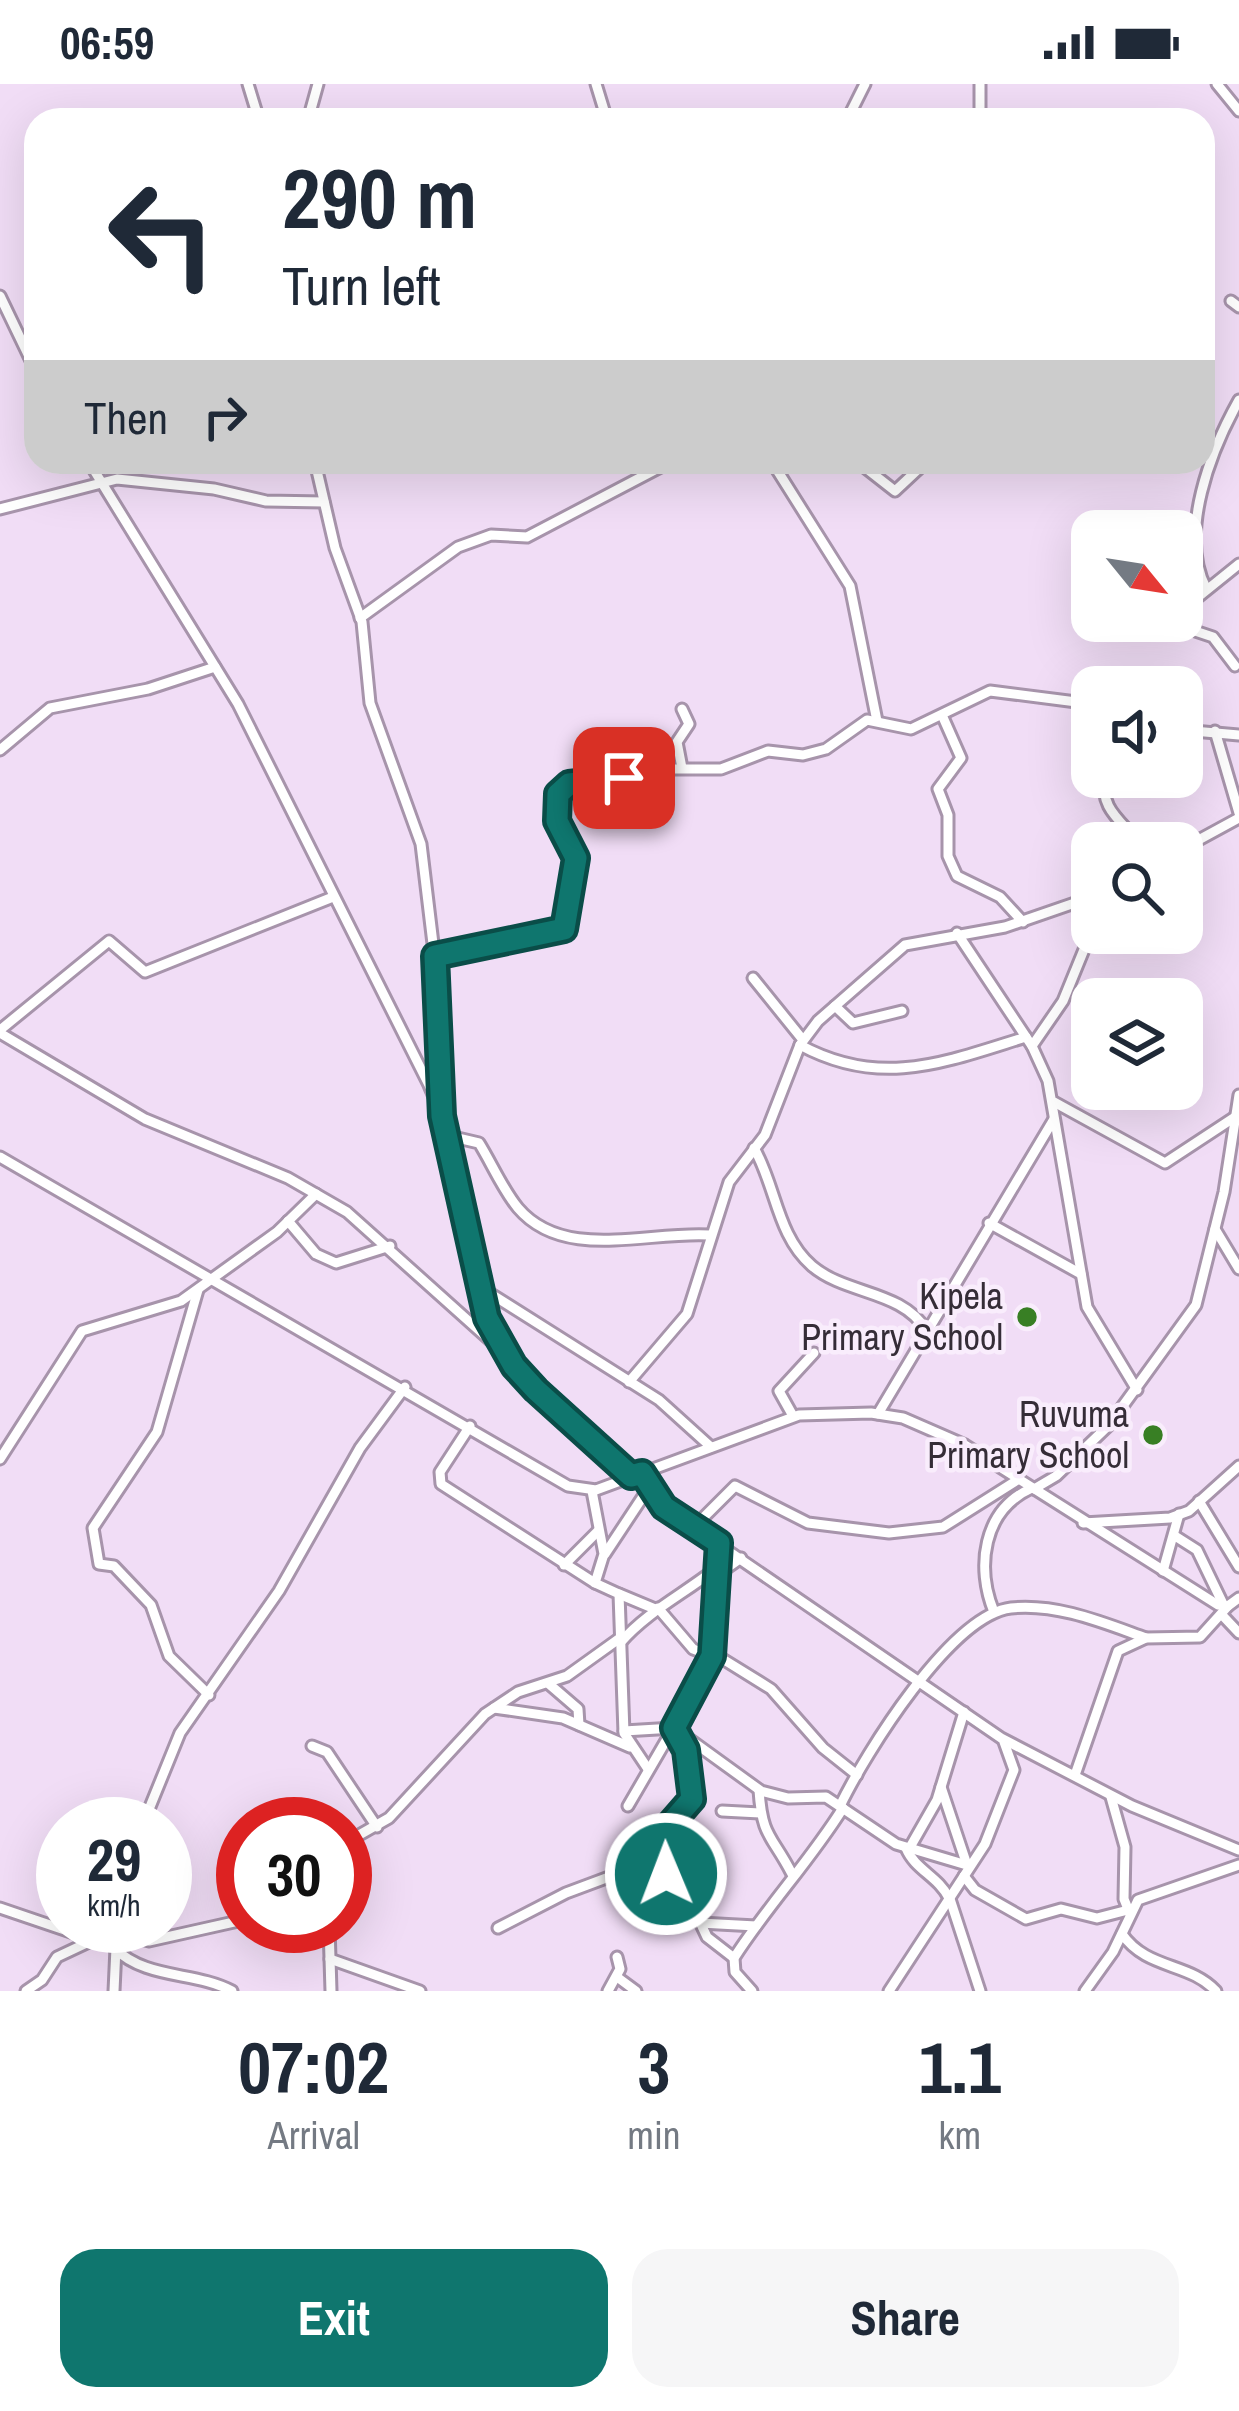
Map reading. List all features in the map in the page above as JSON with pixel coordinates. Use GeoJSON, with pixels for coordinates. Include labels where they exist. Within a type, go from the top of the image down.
{"type":"FeatureCollection","features":[{"type":"Feature","properties":{"kind":"street"},"geometry":{"type":"LineString","coordinates":[[1217,84],[1239,111]]}},
{"type":"Feature","properties":{"kind":"street"},"geometry":{"type":"LineString","coordinates":[[0,296],[24,346]]}},
{"type":"Feature","properties":{"kind":"street"},"geometry":{"type":"LineString","coordinates":[[1215,457],[1239,400]]}},
{"type":"Feature","properties":{"kind":"street"},"geometry":{"type":"LineString","coordinates":[[96,474],[215,667],[289,799],[442,1116]]}},
{"type":"Feature","properties":{"kind":"street"},"geometry":{"type":"LineString","coordinates":[[318,474],[360,618],[370,703],[421,844],[435,956],[445,1135],[487,1318],[506,1354],[536,1390],[694,1527],[1000,1738],[1110,1794],[1239,1850]]}},
{"type":"Feature","properties":{"kind":"street"},"geometry":{"type":"LineString","coordinates":[[360,618],[468,541],[493,535],[527,537],[647,474]]}},
{"type":"Feature","properties":{"kind":"street"},"geometry":{"type":"LineString","coordinates":[[780,474],[850,586],[877,721]]}},
{"type":"Feature","properties":{"kind":"street"},"geometry":{"type":"LineString","coordinates":[[873,474],[895,491],[913,474]]}},
{"type":"Feature","properties":{"kind":"street"},"geometry":{"type":"LineString","coordinates":[[1200,510],[1208,474]]}},
{"type":"Feature","properties":{"kind":"street"},"geometry":{"type":"LineString","coordinates":[[0,509],[101,481],[214,489],[266,501],[324,502]]}},
{"type":"Feature","properties":{"kind":"street"},"geometry":{"type":"LineString","coordinates":[[1203,591],[1239,564]]}},
{"type":"Feature","properties":{"kind":"street"},"geometry":{"type":"LineString","coordinates":[[1203,581],[1206,588]]}},
{"type":"Feature","properties":{"kind":"street"},"geometry":{"type":"LineString","coordinates":[[1203,634],[1213,638],[1235,666]]}},
{"type":"Feature","properties":{"kind":"street"},"geometry":{"type":"LineString","coordinates":[[0,750],[50,708],[148,689],[215,667]]}},
{"type":"Feature","properties":{"kind":"street"},"geometry":{"type":"LineString","coordinates":[[435,956],[542,937],[567,926],[576,858],[557,821],[563,787],[682,768],[722,769],[768,751],[803,755],[826,749],[867,720],[911,729],[991,691],[1071,701]]}},
{"type":"Feature","properties":{"kind":"street"},"geometry":{"type":"LineString","coordinates":[[682,709],[689,724],[676,748],[682,768]]}},
{"type":"Feature","properties":{"kind":"street"},"geometry":{"type":"LineString","coordinates":[[942,715],[962,758],[938,789],[948,815],[948,856],[957,876],[1000,897],[1023,922]]}},
{"type":"Feature","properties":{"kind":"street"},"geometry":{"type":"LineString","coordinates":[[1203,731],[1239,735]]}},
{"type":"Feature","properties":{"kind":"street"},"geometry":{"type":"LineString","coordinates":[[1203,837],[1239,816],[1215,731]]}},
{"type":"Feature","properties":{"kind":"street"},"geometry":{"type":"LineString","coordinates":[[333,898],[145,972],[109,941],[0,1031],[146,1119],[316,1194],[390,1246],[479,1336],[506,1354]]}},
{"type":"Feature","properties":{"kind":"street"},"geometry":{"type":"LineString","coordinates":[[629,1382],[687,1313],[709,1235],[738,1166],[765,1135],[801,1043],[835,1006],[905,945],[1023,922],[1071,905]]}},
{"type":"Feature","properties":{"kind":"street"},"geometry":{"type":"LineString","coordinates":[[956,933],[1029,1041],[1054,1102],[1062,1176],[1076,1220],[1088,1307],[1136,1390]]}},
{"type":"Feature","properties":{"kind":"street"},"geometry":{"type":"LineString","coordinates":[[753,978],[801,1043],[838,1063],[896,1070],[931,1068],[1029,1041],[1064,1001],[1083,954]]}},
{"type":"Feature","properties":{"kind":"street"},"geometry":{"type":"LineString","coordinates":[[835,1006],[853,1023],[902,1011]]}},
{"type":"Feature","properties":{"kind":"street"},"geometry":{"type":"LineString","coordinates":[[994,1612],[984,1582],[983,1551],[1009,1504],[1079,1456],[1136,1390],[1196,1305],[1239,1095]]}},
{"type":"Feature","properties":{"kind":"street"},"geometry":{"type":"LineString","coordinates":[[1054,1102],[1165,1163],[1234,1117]]}},
{"type":"Feature","properties":{"kind":"street"},"geometry":{"type":"LineString","coordinates":[[878,1414],[1054,1119]]}},
{"type":"Feature","properties":{"kind":"street"},"geometry":{"type":"LineString","coordinates":[[445,1135],[474,1139],[517,1207],[533,1222],[566,1238],[709,1235]]}},
{"type":"Feature","properties":{"kind":"street"},"geometry":{"type":"LineString","coordinates":[[754,1148],[784,1228],[801,1255],[828,1276],[897,1302],[926,1330]]}},
{"type":"Feature","properties":{"kind":"street"},"geometry":{"type":"LineString","coordinates":[[0,1156],[405,1387],[568,1486],[592,1491],[794,1416],[878,1414],[947,1435],[1225,1609]]}},
{"type":"Feature","properties":{"kind":"street"},"geometry":{"type":"LineString","coordinates":[[0,1459],[82,1331],[161,1311],[198,1290],[316,1194]]}},
{"type":"Feature","properties":{"kind":"street"},"geometry":{"type":"LineString","coordinates":[[288,1221],[316,1254],[335,1264],[390,1246]]}},
{"type":"Feature","properties":{"kind":"street"},"geometry":{"type":"LineString","coordinates":[[989,1223],[1081,1274]]}},
{"type":"Feature","properties":{"kind":"street"},"geometry":{"type":"LineString","coordinates":[[1215,1228],[1239,1268]]}},
{"type":"Feature","properties":{"kind":"street"},"geometry":{"type":"LineString","coordinates":[[480,1287],[691,1423],[711,1447]]}},
{"type":"Feature","properties":{"kind":"street"},"geometry":{"type":"LineString","coordinates":[[198,1290],[157,1432],[93,1528],[98,1563],[114,1566],[151,1605],[170,1656],[208,1695]]}},
{"type":"Feature","properties":{"kind":"street"},"geometry":{"type":"LineString","coordinates":[[794,1416],[779,1391],[814,1353]]}},
{"type":"Feature","properties":{"kind":"street"},"geometry":{"type":"LineString","coordinates":[[153,1797],[166,1759],[279,1592],[360,1448],[405,1387]]}},
{"type":"Feature","properties":{"kind":"street"},"geometry":{"type":"LineString","coordinates":[[470,1426],[440,1472],[441,1484],[564,1565],[657,1609],[693,1649],[712,1654],[777,1694],[823,1748],[857,1775]]}},
{"type":"Feature","properties":{"kind":"street"},"geometry":{"type":"LineString","coordinates":[[1083,1523],[1179,1514],[1239,1466]]}},
{"type":"Feature","properties":{"kind":"street"},"geometry":{"type":"LineString","coordinates":[[694,1527],[735,1486],[823,1527],[919,1531],[960,1519],[988,1495],[1019,1479]]}},
{"type":"Feature","properties":{"kind":"street"},"geometry":{"type":"LineString","coordinates":[[596,1583],[604,1555],[630,1508],[648,1489]]}},
{"type":"Feature","properties":{"kind":"street"},"geometry":{"type":"LineString","coordinates":[[592,1491],[604,1555]]}},
{"type":"Feature","properties":{"kind":"street"},"geometry":{"type":"LineString","coordinates":[[1199,1501],[1239,1568]]}},
{"type":"Feature","properties":{"kind":"street"},"geometry":{"type":"LineString","coordinates":[[1163,1571],[1179,1514]]}},
{"type":"Feature","properties":{"kind":"street"},"geometry":{"type":"LineString","coordinates":[[564,1565],[598,1531]]}},
{"type":"Feature","properties":{"kind":"street"},"geometry":{"type":"LineString","coordinates":[[1175,1536],[1197,1550],[1239,1633]]}},
{"type":"Feature","properties":{"kind":"street"},"geometry":{"type":"LineString","coordinates":[[628,1806],[677,1730],[712,1654],[719,1543]]}},
{"type":"Feature","properties":{"kind":"street"},"geometry":{"type":"LineString","coordinates":[[372,1830],[494,1708],[518,1692],[549,1684],[620,1641],[657,1609],[742,1558]]}},
{"type":"Feature","properties":{"kind":"street"},"geometry":{"type":"LineString","coordinates":[[619,1594],[624,1731],[630,1748],[648,1769]]}},
{"type":"Feature","properties":{"kind":"street"},"geometry":{"type":"LineString","coordinates":[[752,1991],[734,1972],[734,1958],[792,1874],[821,1847],[857,1775],[921,1684],[971,1626],[994,1612],[1013,1608],[1079,1615],[1146,1638],[1199,1637],[1239,1598]]}},
{"type":"Feature","properties":{"kind":"street"},"geometry":{"type":"LineString","coordinates":[[1075,1775],[1114,1655],[1146,1638]]}},
{"type":"Feature","properties":{"kind":"street"},"geometry":{"type":"LineString","coordinates":[[549,1684],[578,1709],[579,1725]]}},
{"type":"Feature","properties":{"kind":"street"},"geometry":{"type":"LineString","coordinates":[[494,1708],[579,1725],[630,1748]]}},
{"type":"Feature","properties":{"kind":"street"},"geometry":{"type":"LineString","coordinates":[[908,1849],[941,1787],[964,1712]]}},
{"type":"Feature","properties":{"kind":"street"},"geometry":{"type":"LineString","coordinates":[[498,1928],[590,1882],[624,1873],[645,1853],[692,1799],[690,1766],[677,1730]]}},
{"type":"Feature","properties":{"kind":"street"},"geometry":{"type":"LineString","coordinates":[[624,1731],[677,1730],[759,1790],[788,1798],[815,1794],[908,1849],[967,1869]]}},
{"type":"Feature","properties":{"kind":"street"},"geometry":{"type":"LineString","coordinates":[[889,1991],[986,1844],[1014,1770],[1011,1750],[1000,1738]]}},
{"type":"Feature","properties":{"kind":"street"},"geometry":{"type":"LineString","coordinates":[[312,1746],[327,1752],[377,1827]]}},
{"type":"Feature","properties":{"kind":"street"},"geometry":{"type":"LineString","coordinates":[[941,1787],[975,1890],[1025,1919],[1061,1909],[1097,1918],[1129,1912]]}},
{"type":"Feature","properties":{"kind":"street"},"geometry":{"type":"LineString","coordinates":[[759,1790],[765,1836],[783,1852],[792,1874]]}},
{"type":"Feature","properties":{"kind":"street"},"geometry":{"type":"LineString","coordinates":[[1110,1794],[1125,1847],[1129,1912]]}},
{"type":"Feature","properties":{"kind":"street"},"geometry":{"type":"LineString","coordinates":[[722,1811],[760,1814]]}},
{"type":"Feature","properties":{"kind":"street"},"geometry":{"type":"LineString","coordinates":[[908,1849],[914,1862],[940,1881],[949,1897],[980,1991]]}},
{"type":"Feature","properties":{"kind":"street"},"geometry":{"type":"LineString","coordinates":[[645,1853],[689,1899],[707,1937],[734,1958]]}},
{"type":"Feature","properties":{"kind":"street"},"geometry":{"type":"LineString","coordinates":[[1101,1991],[1088,1986],[1138,1900],[1239,1864]]}},
{"type":"Feature","properties":{"kind":"street"},"geometry":{"type":"LineString","coordinates":[[0,1908],[36,1920]]}},
{"type":"Feature","properties":{"kind":"street"},"geometry":{"type":"LineString","coordinates":[[700,1923],[756,1926]]}},
{"type":"Feature","properties":{"kind":"street"},"geometry":{"type":"LineString","coordinates":[[1122,1934],[1148,1960],[1198,1976],[1216,1991]]}},
{"type":"Feature","properties":{"kind":"street"},"geometry":{"type":"LineString","coordinates":[[26,1991],[65,1953]]}},
{"type":"Feature","properties":{"kind":"street"},"geometry":{"type":"LineString","coordinates":[[114,1953],[114,1991]]}},
{"type":"Feature","properties":{"kind":"street"},"geometry":{"type":"LineString","coordinates":[[129,1953],[164,1975],[204,1978],[232,1991]]}},
{"type":"Feature","properties":{"kind":"street"},"geometry":{"type":"LineString","coordinates":[[330,1953],[331,1991]]}},
{"type":"Feature","properties":{"kind":"street"},"geometry":{"type":"LineString","coordinates":[[608,1991],[617,1977],[617,1957]]}},
{"type":"Feature","properties":{"kind":"street"},"geometry":{"type":"LineString","coordinates":[[330,1959],[420,1991]]}},
{"type":"Feature","properties":{"kind":"street"},"geometry":{"type":"LineString","coordinates":[[617,1977],[636,1991]]}},
{"type":"Feature","properties":{"kind":"place","name":"Kipela Primary School"},"geometry":{"type":"Point","coordinates":[1027,1317]}},
{"type":"Feature","properties":{"kind":"place","name":"Ruvuma Primary School"},"geometry":{"type":"Point","coordinates":[1153,1435]}},
{"type":"Feature","properties":{"kind":"route"},"geometry":{"type":"LineString","coordinates":[[624,778],[569,784],[558,794],[557,821],[571,840],[576,858],[564,929],[435,956],[442,1116],[483,1308],[495,1336],[536,1390],[631,1476],[642,1473],[649,1491],[664,1507],[719,1543],[712,1656],[674,1728],[686,1750],[692,1799],[645,1853],[666,1874]]}}]}
